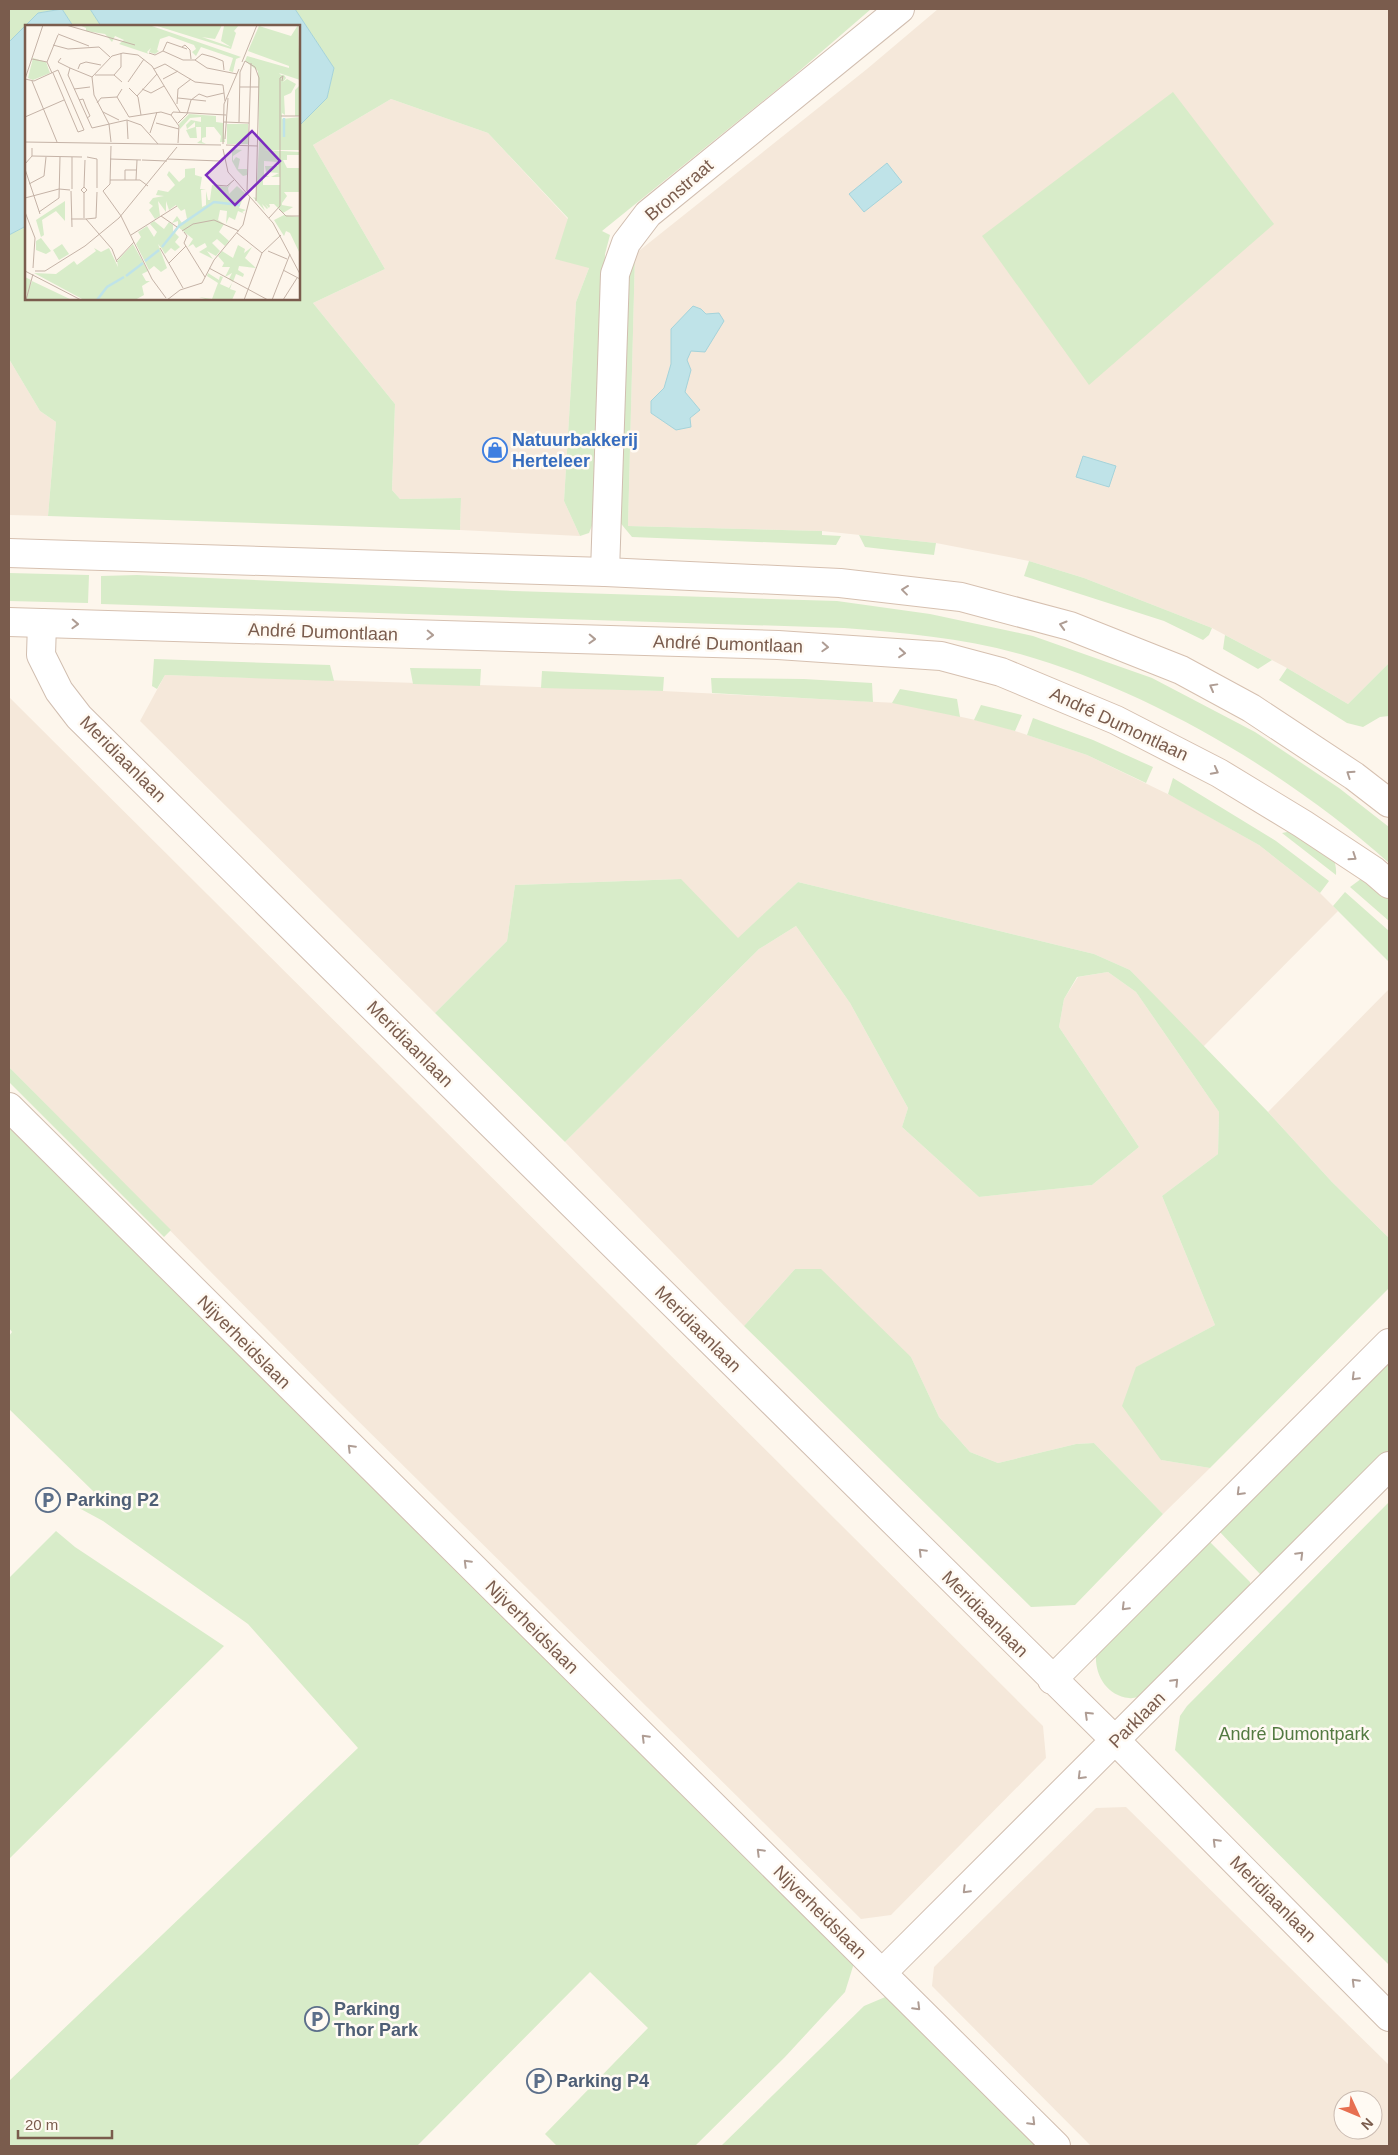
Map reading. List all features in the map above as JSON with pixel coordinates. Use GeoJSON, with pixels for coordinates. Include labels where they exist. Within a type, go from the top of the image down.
{"type":"FeatureCollection","features":[{"type":"Feature","properties":{"kind":"street","name":"Bronstraat"},"geometry":{"type":"LineString","coordinates":[[605,572],[615,274],[626,243],[648,214],[900,9]]}},
{"type":"Feature","properties":{"kind":"street"},"geometry":{"type":"LineString","coordinates":[[9,553],[605,572],[850,584],[962,597],[1070,626],[1181,670],[1242,703],[1354,776],[1389,803]]}},
{"type":"Feature","properties":{"kind":"street","name":"André Dumontlaan"},"geometry":{"type":"LineString","coordinates":[[9,622],[768,645],[941,656],[1001,672],[1116,720],[1219,773],[1303,824],[1374,871],[1389,884]]}},
{"type":"Feature","properties":{"kind":"street","name":"Meridiaanlaan"},"geometry":{"type":"LineString","coordinates":[[42,623],[41,655],[59,691],[80,717],[1052,1680],[1116,1741],[1389,2016]]}},
{"type":"Feature","properties":{"kind":"street","name":"Nijverheidslaan"},"geometry":{"type":"LineString","coordinates":[[9,1107],[1056,2146]]}},
{"type":"Feature","properties":{"kind":"street"},"geometry":{"type":"LineString","coordinates":[[1052,1680],[1389,1343]]}},
{"type":"Feature","properties":{"kind":"street","name":"Parklaan"},"geometry":{"type":"LineString","coordinates":[[882,1973],[1389,1466]]}},
{"type":"Feature","properties":{"kind":"shaded area"},"geometry":{"type":"Polygon","coordinates":[[[938,9],[1389,9],[1389,663],[1348,704],[1287,668],[1212,628],[1084,578],[1029,561],[936,543],[822,531],[628,526],[635,254],[867,69],[938,9]]]}},
{"type":"Feature","properties":{"kind":"shaded area"},"geometry":{"type":"Polygon","coordinates":[[[391,99],[488,133],[568,219],[589,268],[576,302],[564,501],[580,536],[460,530],[461,498],[400,499],[392,490],[395,404],[313,303],[385,269],[313,145],[391,99]]]}},
{"type":"Feature","properties":{"kind":"shaded area"},"geometry":{"type":"Polygon","coordinates":[[[9,359],[40,411],[56,422],[48,516],[9,515],[9,359]]]}},
{"type":"Feature","properties":{"kind":"shaded area"},"geometry":{"type":"Polygon","coordinates":[[[165,675],[663,691],[897,703],[994,724],[1087,755],[1176,798],[1259,845],[1320,893],[1338,911],[1203,1047],[1130,970],[1094,954],[798,882],[738,939],[680,879],[515,885],[507,941],[435,1013],[140,721],[165,675]]]}},
{"type":"Feature","properties":{"kind":"shaded area"},"geometry":{"type":"Polygon","coordinates":[[[9,697],[1043,1726],[1046,1758],[891,1915],[861,1919],[333,1396],[9,1067],[9,697]]]}},
{"type":"Feature","properties":{"kind":"shaded area"},"geometry":{"type":"Polygon","coordinates":[[[796,926],[850,1003],[908,1108],[902,1127],[979,1197],[1092,1185],[1139,1147],[1059,1027],[1064,999],[1078,977],[1108,972],[1136,992],[1219,1112],[1218,1154],[1162,1196],[1215,1325],[1137,1367],[1161,1460],[1210,1468],[1163,1514],[1094,1443],[1076,1444],[998,1463],[970,1452],[939,1417],[911,1357],[795,1269],[744,1326],[565,1142],[759,949],[796,926]]]}},
{"type":"Feature","properties":{"kind":"shaded area"},"geometry":{"type":"Polygon","coordinates":[[[1389,989],[1389,1238],[1332,1182],[1268,1112],[1389,989]]]}},
{"type":"Feature","properties":{"kind":"shaded area"},"geometry":{"type":"Polygon","coordinates":[[[1126,1807],[1389,2065],[1389,2146],[1091,2146],[932,1986],[934,1967],[1096,1808],[1126,1807]]]}},
{"type":"Feature","properties":{"kind":"green space"},"geometry":{"type":"Polygon","coordinates":[[[9,9],[62,9],[38,13],[9,42],[9,9]]]}},
{"type":"Feature","properties":{"kind":"green space"},"geometry":{"type":"Polygon","coordinates":[[[62,9],[90,9],[100,25],[72,25],[62,9]]]}},
{"type":"Feature","properties":{"kind":"green space"},"geometry":{"type":"Polygon","coordinates":[[[295,9],[871,9],[790,79],[602,231],[610,235],[605,254],[597,498],[595,518],[589,533],[580,536],[564,501],[576,302],[589,268],[555,259],[568,218],[488,133],[391,99],[313,145],[385,269],[313,303],[395,404],[392,490],[400,499],[461,498],[460,530],[48,516],[56,422],[40,411],[9,359],[9,235],[25,227],[25,300],[300,300],[300,125],[327,98],[334,68],[295,9]]]}},
{"type":"Feature","properties":{"kind":"green space"},"geometry":{"type":"Polygon","coordinates":[[[1173,92],[1274,224],[1089,385],[982,236],[1173,92]]]}},
{"type":"Feature","properties":{"kind":"green space"},"geometry":{"type":"Polygon","coordinates":[[[635,254],[628,526],[822,531],[822,535],[841,536],[836,545],[632,537],[618,520],[625,258],[635,254]]]}},
{"type":"Feature","properties":{"kind":"green space"},"geometry":{"type":"Polygon","coordinates":[[[859,535],[936,543],[934,555],[865,547],[859,535]]]}},
{"type":"Feature","properties":{"kind":"green space"},"geometry":{"type":"Polygon","coordinates":[[[1029,561],[1084,578],[1212,628],[1209,635],[1203,640],[1164,621],[1024,576],[1029,561]]]}},
{"type":"Feature","properties":{"kind":"green space"},"geometry":{"type":"Polygon","coordinates":[[[9,573],[89,575],[88,603],[9,601],[9,573]]]}},
{"type":"Feature","properties":{"kind":"green space"},"geometry":{"type":"Polygon","coordinates":[[[137,575],[514,591],[837,601],[930,614],[1033,636],[1152,678],[1255,732],[1339,788],[1389,827],[1389,863],[1350,830],[1307,798],[1262,767],[1216,739],[1168,713],[1119,690],[1069,670],[998,648],[933,637],[844,628],[101,604],[101,576],[137,575]]]}},
{"type":"Feature","properties":{"kind":"green space"},"geometry":{"type":"Polygon","coordinates":[[[1225,635],[1272,660],[1258,669],[1223,649],[1225,635]]]}},
{"type":"Feature","properties":{"kind":"green space"},"geometry":{"type":"Polygon","coordinates":[[[154,659],[330,665],[334,681],[165,675],[157,689],[152,686],[154,659]]]}},
{"type":"Feature","properties":{"kind":"green space"},"geometry":{"type":"Polygon","coordinates":[[[1389,663],[1389,716],[1380,717],[1363,727],[1347,723],[1279,680],[1287,668],[1348,704],[1389,663]]]}},
{"type":"Feature","properties":{"kind":"green space"},"geometry":{"type":"Polygon","coordinates":[[[410,668],[481,669],[480,686],[413,684],[410,668]]]}},
{"type":"Feature","properties":{"kind":"green space"},"geometry":{"type":"Polygon","coordinates":[[[542,671],[664,677],[663,691],[541,688],[542,671]]]}},
{"type":"Feature","properties":{"kind":"green space"},"geometry":{"type":"Polygon","coordinates":[[[711,678],[804,679],[872,683],[873,702],[712,693],[711,678]]]}},
{"type":"Feature","properties":{"kind":"green space"},"geometry":{"type":"Polygon","coordinates":[[[900,689],[957,699],[960,717],[892,703],[900,689]]]}},
{"type":"Feature","properties":{"kind":"green space"},"geometry":{"type":"Polygon","coordinates":[[[981,705],[1022,715],[1015,731],[974,720],[981,705]]]}},
{"type":"Feature","properties":{"kind":"green space"},"geometry":{"type":"Polygon","coordinates":[[[1033,718],[1093,740],[1153,767],[1146,783],[1087,755],[1027,735],[1033,718]]]}},
{"type":"Feature","properties":{"kind":"green space"},"geometry":{"type":"Polygon","coordinates":[[[1173,778],[1276,841],[1329,881],[1320,893],[1259,845],[1168,794],[1173,778]]]}},
{"type":"Feature","properties":{"kind":"green space"},"geometry":{"type":"Polygon","coordinates":[[[1297,830],[1330,853],[1336,866],[1336,875],[1282,833],[1297,830]]]}},
{"type":"Feature","properties":{"kind":"green space"},"geometry":{"type":"Polygon","coordinates":[[[1365,876],[1389,895],[1389,921],[1350,887],[1365,876]]]}},
{"type":"Feature","properties":{"kind":"green space"},"geometry":{"type":"Polygon","coordinates":[[[681,879],[738,938],[798,882],[1094,954],[1130,970],[1268,1112],[1332,1182],[1389,1238],[1389,1288],[1210,1468],[1161,1460],[1122,1406],[1136,1367],[1215,1325],[1162,1196],[1218,1154],[1219,1112],[1136,992],[1108,972],[1077,977],[1064,999],[1059,1027],[1139,1147],[1092,1185],[979,1197],[902,1127],[908,1108],[850,1003],[796,926],[759,949],[565,1142],[435,1013],[507,941],[515,885],[681,879]]]}},
{"type":"Feature","properties":{"kind":"green space"},"geometry":{"type":"Polygon","coordinates":[[[1345,892],[1389,931],[1389,962],[1333,906],[1345,892]]]}},
{"type":"Feature","properties":{"kind":"green space"},"geometry":{"type":"Polygon","coordinates":[[[9,1067],[171,1230],[164,1237],[9,1082],[9,1067]]]}},
{"type":"Feature","properties":{"kind":"green space"},"geometry":{"type":"Polygon","coordinates":[[[9,1117],[855,1960],[845,1992],[785,2057],[695,2146],[557,2146],[545,2134],[648,2028],[590,1972],[417,2146],[9,2146],[9,2081],[358,1748],[248,1624],[103,1521],[79,1508],[94,1492],[9,1409],[9,1336],[12,1332],[9,1328],[9,1117]]]}},
{"type":"Feature","properties":{"kind":"green space"},"geometry":{"type":"Polygon","coordinates":[[[795,1269],[821,1269],[911,1357],[939,1417],[970,1452],[998,1463],[1076,1444],[1094,1443],[1163,1514],[1075,1605],[1031,1607],[744,1326],[795,1269]]]}},
{"type":"Feature","properties":{"kind":"green space"},"geometry":{"type":"Polygon","coordinates":[[[1389,1355],[1389,1450],[1265,1575],[1260,1574],[1218,1530],[1389,1355]]]}},
{"type":"Feature","properties":{"kind":"green space","name":"André Dumontpark"},"geometry":{"type":"Polygon","coordinates":[[[1389,1502],[1389,1965],[1175,1750],[1180,1716],[1187,1706],[1389,1502]]]}},
{"type":"Feature","properties":{"kind":"green space"},"geometry":{"type":"Polygon","coordinates":[[[56,1531],[75,1547],[224,1646],[9,1859],[9,1578],[56,1531]]]}},
{"type":"Feature","properties":{"kind":"green space"},"geometry":{"type":"Polygon","coordinates":[[[1208,1540],[1250,1582],[1251,1588],[1144,1695],[1131,1698],[1120,1696],[1113,1692],[1107,1687],[1098,1672],[1096,1664],[1097,1647],[1208,1540]]]}},
{"type":"Feature","properties":{"kind":"green space"},"geometry":{"type":"Polygon","coordinates":[[[890,1995],[1042,2146],[721,2146],[864,2006],[890,1995]]]}},
{"type":"Feature","properties":{"kind":"water"},"geometry":{"type":"Polygon","coordinates":[[[62,9],[72,25],[26,25],[38,13],[62,9]]]}},
{"type":"Feature","properties":{"kind":"water"},"geometry":{"type":"Polygon","coordinates":[[[90,9],[295,9],[334,68],[327,98],[300,125],[300,25],[100,25],[90,9]]]}},
{"type":"Feature","properties":{"kind":"water"},"geometry":{"type":"Polygon","coordinates":[[[25,26],[25,227],[9,235],[9,42],[25,26]]]}},
{"type":"Feature","properties":{"kind":"water"},"geometry":{"type":"Polygon","coordinates":[[[887,163],[902,182],[864,212],[849,194],[887,163]]]}},
{"type":"Feature","properties":{"kind":"water"},"geometry":{"type":"Polygon","coordinates":[[[693,306],[701,309],[706,314],[719,313],[724,321],[705,352],[691,351],[687,360],[691,370],[685,392],[700,410],[690,418],[691,427],[676,430],[651,413],[651,401],[664,388],[671,364],[671,329],[693,306]]]}},
{"type":"Feature","properties":{"kind":"water"},"geometry":{"type":"Polygon","coordinates":[[[1083,456],[1116,466],[1109,487],[1076,477],[1083,456]]]}},
{"type":"Feature","properties":{"kind":"place","name":"Natuurbakkerij Herteleer"},"geometry":{"type":"Point","coordinates":[495,450]}},
{"type":"Feature","properties":{"kind":"place","name":"Parking P2"},"geometry":{"type":"Point","coordinates":[48,1500]}},
{"type":"Feature","properties":{"kind":"place","name":"Parking Thor Park"},"geometry":{"type":"Point","coordinates":[317,2019]}},
{"type":"Feature","properties":{"kind":"place","name":"Parking P4"},"geometry":{"type":"Point","coordinates":[539,2081]}}]}
